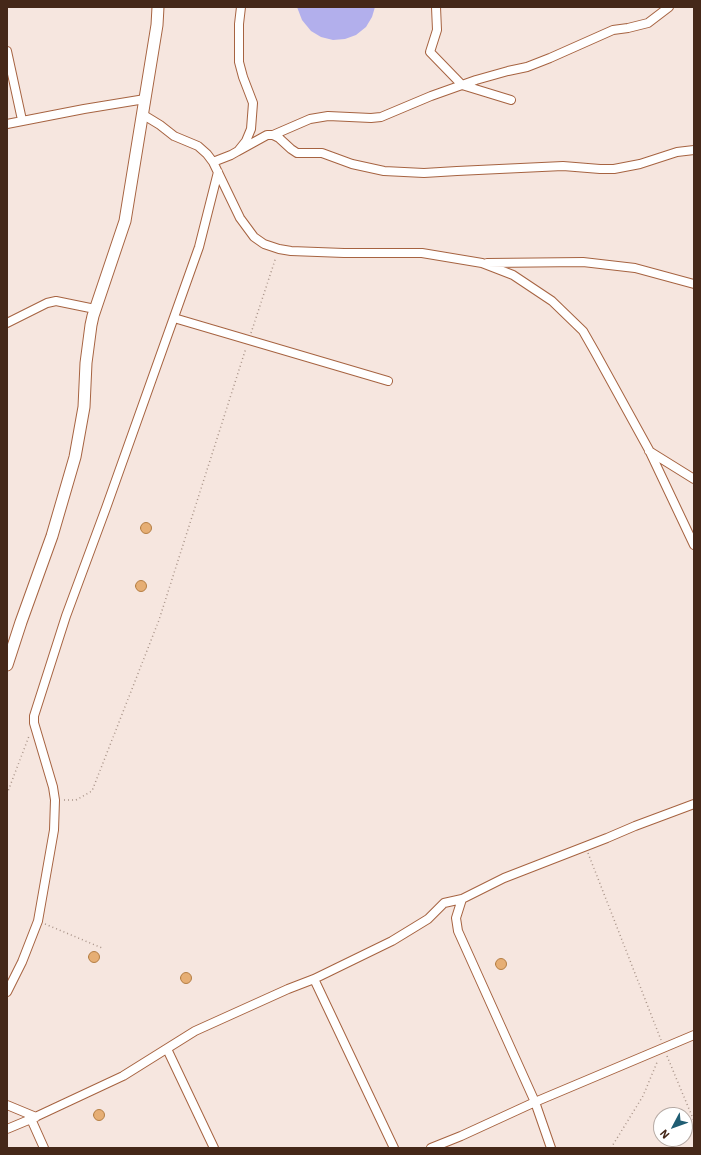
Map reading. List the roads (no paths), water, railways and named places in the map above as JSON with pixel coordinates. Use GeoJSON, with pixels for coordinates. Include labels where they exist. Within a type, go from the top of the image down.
{"type":"FeatureCollection","features":[{"type":"Feature","properties":{"kind":"street"},"geometry":{"type":"LineString","coordinates":[[7,666],[52,536],[75,457],[84,407],[88,345],[91,324],[125,221],[157,25],[158,7]]}},
{"type":"Feature","properties":{"kind":"street"},"geometry":{"type":"LineString","coordinates":[[238,151],[246,141],[249,134],[253,109],[253,103],[243,78],[239,62],[239,24],[241,7]]}},
{"type":"Feature","properties":{"kind":"street"},"geometry":{"type":"LineString","coordinates":[[436,7],[437,30],[430,52],[462,85],[511,100]]}},
{"type":"Feature","properties":{"kind":"street"},"geometry":{"type":"LineString","coordinates":[[213,162],[231,155],[267,135],[273,135],[310,119],[328,116],[381,117],[462,85],[508,71],[527,67],[613,30],[648,23],[669,7]]}},
{"type":"Feature","properties":{"kind":"street"},"geometry":{"type":"LineString","coordinates":[[7,50],[22,120]]}},
{"type":"Feature","properties":{"kind":"street"},"geometry":{"type":"LineString","coordinates":[[7,124],[22,120],[145,99]]}},
{"type":"Feature","properties":{"kind":"street"},"geometry":{"type":"LineString","coordinates":[[142,114],[174,136],[198,146],[207,154],[213,162],[240,218],[247,228],[254,237],[264,244],[279,249],[291,251],[344,253],[422,253],[482,263],[583,262],[635,268],[694,284]]}},
{"type":"Feature","properties":{"kind":"street"},"geometry":{"type":"LineString","coordinates":[[273,135],[297,153],[322,153],[367,168],[401,173],[563,166],[614,169],[640,164],[677,152],[694,150]]}},
{"type":"Feature","properties":{"kind":"street"},"geometry":{"type":"LineString","coordinates":[[7,992],[22,962],[38,921],[54,830],[55,800],[53,787],[34,723],[34,716],[66,616],[199,247],[218,172]]}},
{"type":"Feature","properties":{"kind":"street"},"geometry":{"type":"LineString","coordinates":[[482,263],[513,275],[552,301],[583,331],[649,450],[694,545]]}},
{"type":"Feature","properties":{"kind":"street"},"geometry":{"type":"LineString","coordinates":[[7,323],[46,303],[56,300],[95,309]]}},
{"type":"Feature","properties":{"kind":"street"},"geometry":{"type":"LineString","coordinates":[[174,318],[388,381]]}},
{"type":"Feature","properties":{"kind":"street"},"geometry":{"type":"LineString","coordinates":[[649,450],[694,479]]}},
{"type":"Feature","properties":{"kind":"street"},"geometry":{"type":"LineString","coordinates":[[7,1129],[34,1118],[123,1076],[167,1050],[195,1031],[288,989],[314,979],[392,941],[428,919],[444,903],[462,899],[504,878],[694,804]]}},
{"type":"Feature","properties":{"kind":"street"},"geometry":{"type":"LineString","coordinates":[[462,899],[456,918],[458,931],[535,1102],[551,1148]]}},
{"type":"Feature","properties":{"kind":"street"},"geometry":{"type":"LineString","coordinates":[[314,979],[394,1148]]}},
{"type":"Feature","properties":{"kind":"street"},"geometry":{"type":"LineString","coordinates":[[431,1148],[468,1133],[535,1102],[694,1035]]}},
{"type":"Feature","properties":{"kind":"street"},"geometry":{"type":"LineString","coordinates":[[167,1050],[214,1148]]}},
{"type":"Feature","properties":{"kind":"street"},"geometry":{"type":"LineString","coordinates":[[7,1105],[34,1118],[44,1148]]}},
{"type":"Feature","properties":{"kind":"water"},"geometry":{"type":"Polygon","coordinates":[[[297,7],[375,7],[372,17],[366,27],[356,35],[345,39],[333,40],[321,37],[311,31],[302,20],[297,7]]]}}]}
